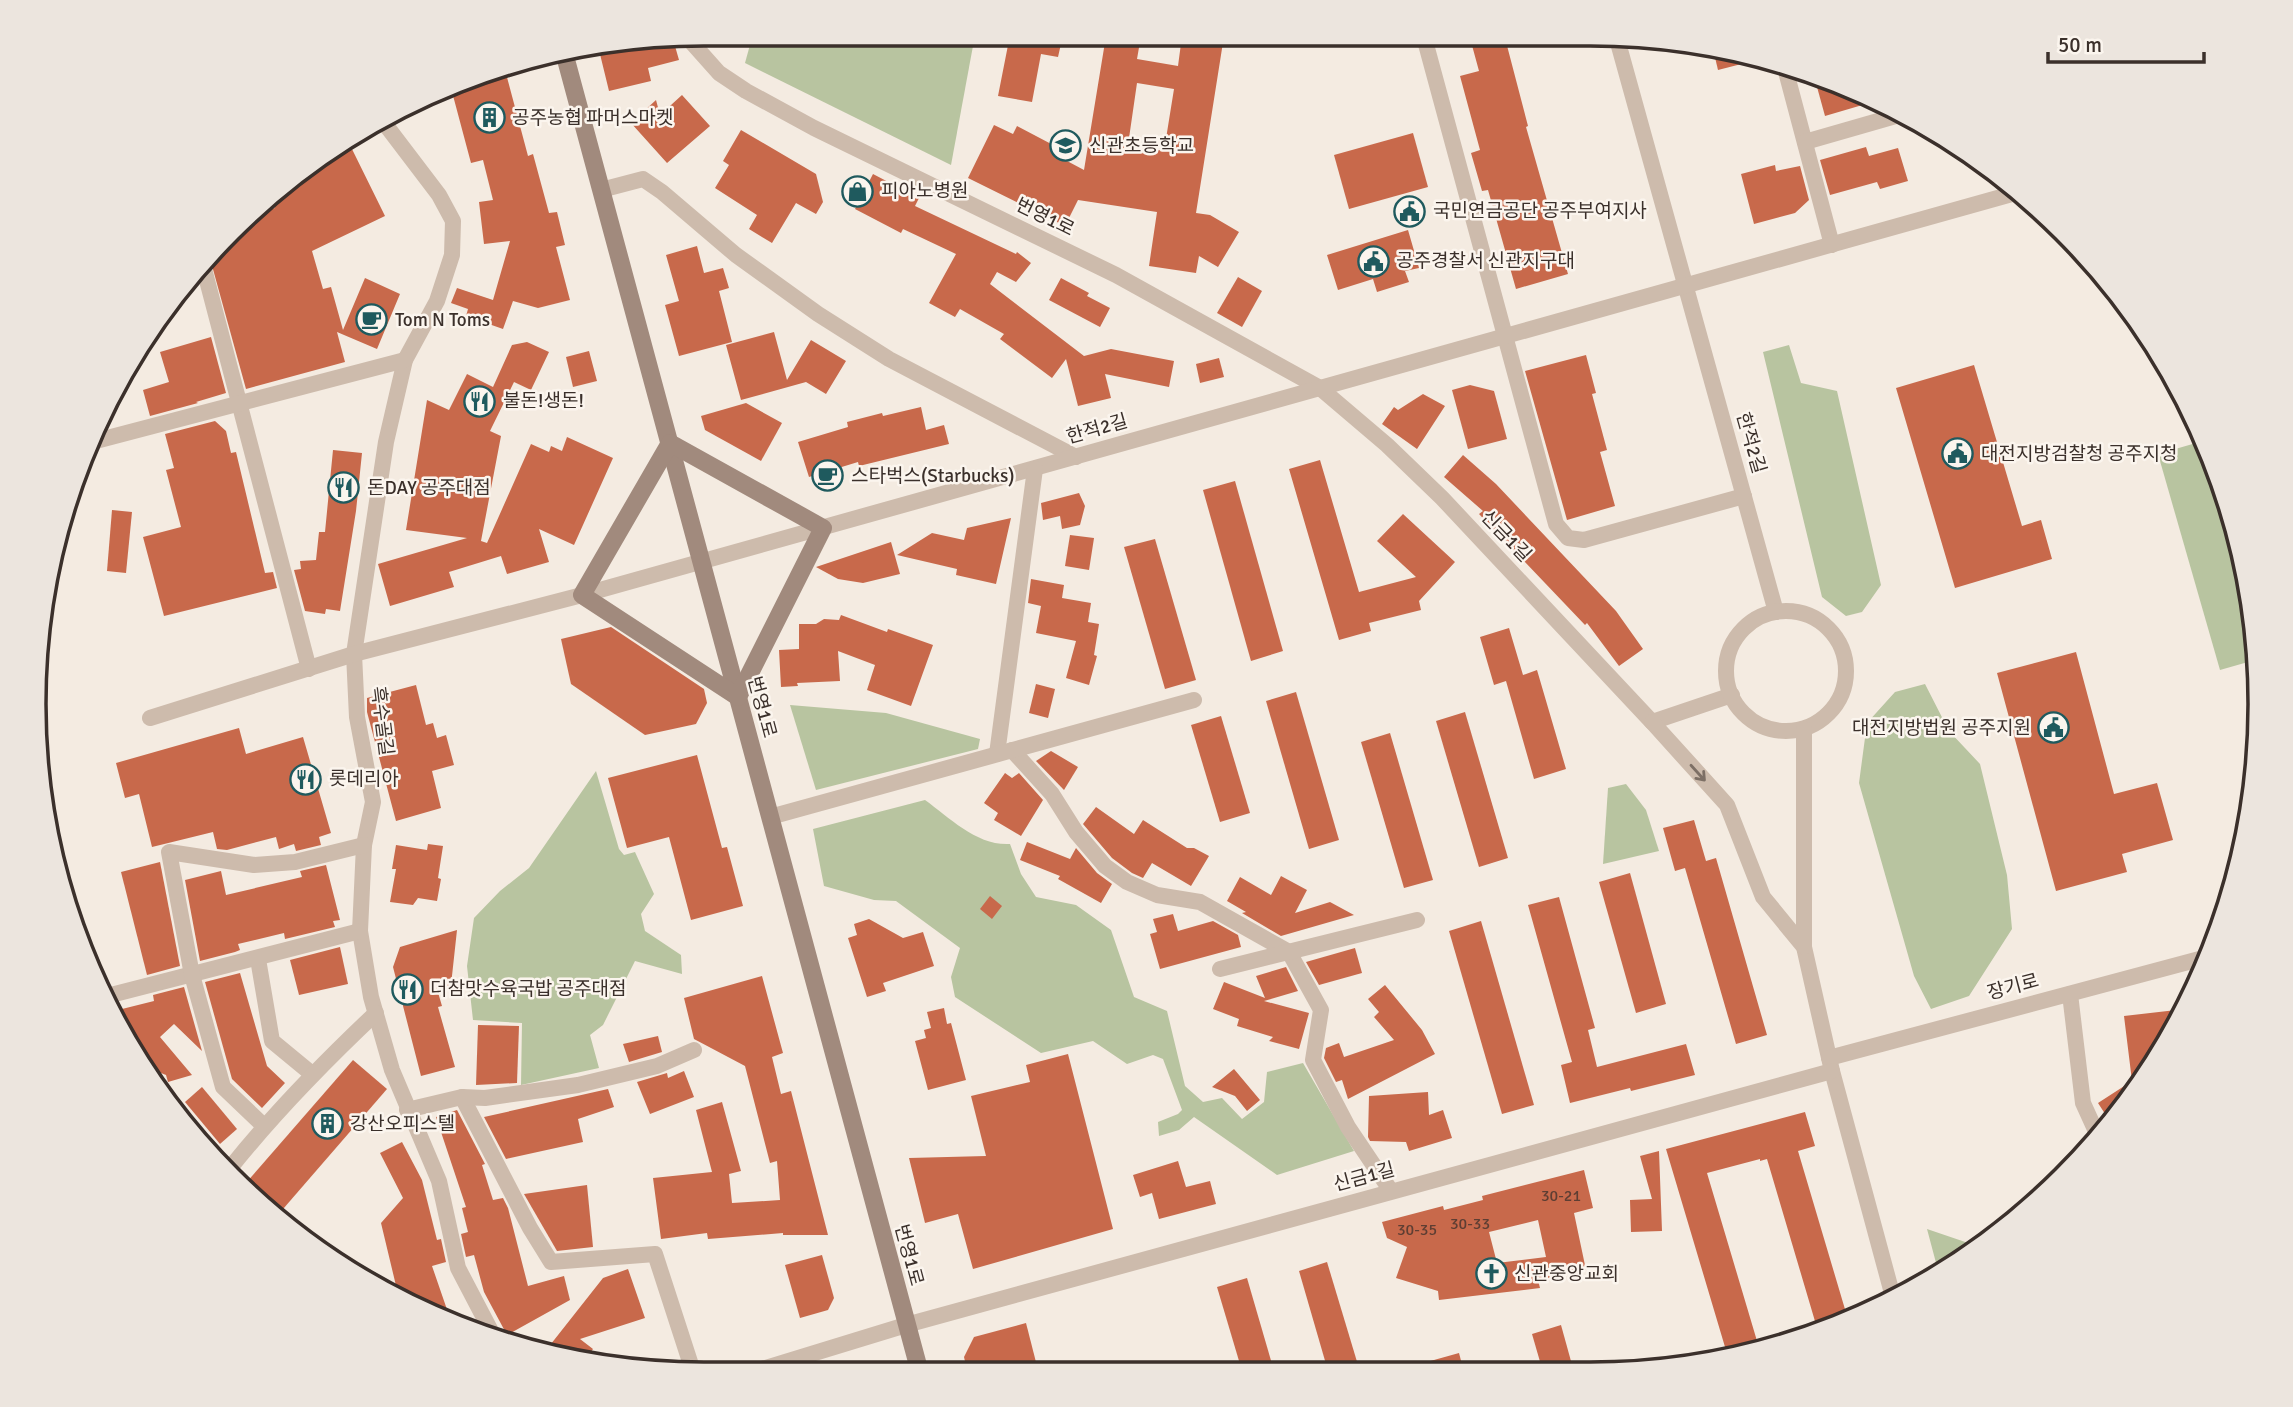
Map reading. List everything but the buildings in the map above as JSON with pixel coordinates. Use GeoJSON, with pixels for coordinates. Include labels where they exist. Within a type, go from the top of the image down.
{"type":"FeatureCollection","features":[{"type":"Feature","properties":{"kind":"main road","name":"번영1로"},"geometry":{"type":"LineString","coordinates":[[566,60],[917,1362]]}},
{"type":"Feature","properties":{"kind":"main road"},"geometry":{"type":"LineString","coordinates":[[670,443],[823,528],[738,697],[582,595],[670,443]]}},
{"type":"Feature","properties":{"kind":"street","name":"번영1로"},"geometry":{"type":"LineString","coordinates":[[695,46],[719,73],[746,91],[814,128],[1116,275],[1320,388]]}},
{"type":"Feature","properties":{"kind":"street"},"geometry":{"type":"LineString","coordinates":[[1425,46],[1556,524],[1568,538],[1584,540],[1744,496]]}},
{"type":"Feature","properties":{"kind":"street","name":"한적2길"},"geometry":{"type":"LineString","coordinates":[[1619,47],[1776,612]]}},
{"type":"Feature","properties":{"kind":"street"},"geometry":{"type":"LineString","coordinates":[[1788,76],[1832,244]]}},
{"type":"Feature","properties":{"kind":"street"},"geometry":{"type":"LineString","coordinates":[[1805,142],[1889,118]]}},
{"type":"Feature","properties":{"kind":"street","name":"흑수골길"},"geometry":{"type":"LineString","coordinates":[[387,127],[439,195],[453,221],[452,255],[437,302],[405,359],[386,442],[354,654],[358,717],[373,802],[364,845],[360,931],[376,1013],[392,1070],[439,1181],[458,1268],[488,1325]]}},
{"type":"Feature","properties":{"kind":"street"},"geometry":{"type":"LineString","coordinates":[[601,190],[643,179],[736,255],[818,314],[924,378],[1076,457]]}},
{"type":"Feature","properties":{"kind":"street","name":"한적2길"},"geometry":{"type":"LineString","coordinates":[[150,718],[354,654],[702,562],[2007,195]]}},
{"type":"Feature","properties":{"kind":"street"},"geometry":{"type":"LineString","coordinates":[[205,274],[309,669]]}},
{"type":"Feature","properties":{"kind":"street"},"geometry":{"type":"LineString","coordinates":[[101,440],[405,359]]}},
{"type":"Feature","properties":{"kind":"street","name":"신금1길"},"geometry":{"type":"LineString","coordinates":[[1320,388],[1387,445],[1441,498],[1727,805],[1763,897],[1804,947],[1831,1064],[1891,1288]]}},
{"type":"Feature","properties":{"kind":"street"},"geometry":{"type":"LineString","coordinates":[[1004,752],[1035,468]]}},
{"type":"Feature","properties":{"kind":"street"},"geometry":{"type":"LineString","coordinates":[[1794,611],[1827,626],[1838,640],[1845,657],[1846,675],[1842,693],[1834,708],[1820,721],[1804,729],[1785,732],[1765,728],[1748,718],[1728,685],[1727,665],[1732,646],[1742,630],[1758,618],[1776,612],[1794,611]]}},
{"type":"Feature","properties":{"kind":"street"},"geometry":{"type":"LineString","coordinates":[[1652,722],[1732,695]]}},
{"type":"Feature","properties":{"kind":"street"},"geometry":{"type":"LineString","coordinates":[[770,817],[1194,700]]}},
{"type":"Feature","properties":{"kind":"street"},"geometry":{"type":"LineString","coordinates":[[1804,729],[1804,947]]}},
{"type":"Feature","properties":{"kind":"street"},"geometry":{"type":"LineString","coordinates":[[1004,752],[1052,794],[1076,832],[1105,866],[1127,882],[1157,895],[1200,902],[1289,953],[1321,1010],[1313,1060],[1348,1127],[1391,1191]]}},
{"type":"Feature","properties":{"kind":"street"},"geometry":{"type":"LineString","coordinates":[[264,1126],[223,1087],[192,975],[169,852],[254,865],[295,862],[364,845]]}},
{"type":"Feature","properties":{"kind":"street"},"geometry":{"type":"LineString","coordinates":[[1220,970],[1417,920]]}},
{"type":"Feature","properties":{"kind":"street"},"geometry":{"type":"LineString","coordinates":[[113,995],[360,931]]}},
{"type":"Feature","properties":{"kind":"street"},"geometry":{"type":"LineString","coordinates":[[258,959],[272,1041],[312,1074]]}},
{"type":"Feature","properties":{"kind":"street","name":"장기로"},"geometry":{"type":"LineString","coordinates":[[1831,1064],[2070,993],[2195,960]]}},
{"type":"Feature","properties":{"kind":"street"},"geometry":{"type":"LineString","coordinates":[[2070,993],[2083,1103],[2093,1126]]}},
{"type":"Feature","properties":{"kind":"street"},"geometry":{"type":"LineString","coordinates":[[233,1164],[312,1074],[376,1013]]}},
{"type":"Feature","properties":{"kind":"street"},"geometry":{"type":"LineString","coordinates":[[407,1110],[462,1097],[485,1098],[578,1085],[657,1066],[694,1050]]}},
{"type":"Feature","properties":{"kind":"street","name":"신금1길"},"geometry":{"type":"LineString","coordinates":[[785,1362],[906,1325],[1391,1191],[1831,1064]]}},
{"type":"Feature","properties":{"kind":"street"},"geometry":{"type":"LineString","coordinates":[[462,1097],[530,1228],[551,1262],[655,1254],[690,1361]]}},
{"type":"Feature","properties":{"kind":"green space"},"geometry":{"type":"Polygon","coordinates":[[[750,46],[973,46],[951,165],[745,63],[750,46]]]}},
{"type":"Feature","properties":{"kind":"green space"},"geometry":{"type":"Polygon","coordinates":[[[1789,345],[1801,383],[1837,391],[1881,585],[1862,612],[1846,616],[1822,597],[1763,352],[1789,345]]]}},
{"type":"Feature","properties":{"kind":"green space"},"geometry":{"type":"Polygon","coordinates":[[[2193,444],[2197,452],[2213,492],[2235,575],[2246,663],[2220,670],[2158,454],[2193,444]]]}},
{"type":"Feature","properties":{"kind":"green space"},"geometry":{"type":"Polygon","coordinates":[[[1925,684],[1949,731],[1980,764],[2007,875],[2012,929],[1969,996],[1931,1009],[1914,976],[1859,783],[1867,723],[1895,692],[1925,684]]]}},
{"type":"Feature","properties":{"kind":"green space"},"geometry":{"type":"Polygon","coordinates":[[[790,705],[886,713],[980,739],[978,749],[816,790],[790,705]]]}},
{"type":"Feature","properties":{"kind":"green space"},"geometry":{"type":"Polygon","coordinates":[[[596,771],[619,849],[624,855],[635,852],[654,894],[641,914],[645,931],[681,955],[682,974],[635,961],[603,1025],[590,1035],[599,1068],[521,1085],[522,1023],[473,1020],[467,966],[474,918],[500,891],[529,868],[596,771]]]}},
{"type":"Feature","properties":{"kind":"green space"},"geometry":{"type":"Polygon","coordinates":[[[1626,784],[1646,810],[1659,851],[1603,864],[1608,788],[1626,784]]]}},
{"type":"Feature","properties":{"kind":"green space"},"geometry":{"type":"Polygon","coordinates":[[[925,800],[975,836],[1010,844],[1021,874],[1036,897],[1076,905],[1111,930],[1134,997],[1167,1011],[1185,1086],[1203,1102],[1222,1098],[1242,1119],[1264,1102],[1267,1072],[1303,1063],[1354,1151],[1277,1175],[1194,1117],[1179,1130],[1159,1136],[1158,1122],[1182,1110],[1163,1059],[1153,1055],[1127,1064],[1093,1041],[1041,1053],[955,997],[951,977],[960,948],[896,901],[874,900],[824,886],[813,829],[925,800]]]}},
{"type":"Feature","properties":{"kind":"green space"},"geometry":{"type":"Polygon","coordinates":[[[1927,1229],[1967,1243],[1955,1251],[1936,1262],[1927,1229]]]}},
{"type":"Feature","properties":{"kind":"place","name":"공주농협 파머스마켓"},"geometry":{"type":"Point","coordinates":[489,118]}},
{"type":"Feature","properties":{"kind":"place","name":"신관초등학교"},"geometry":{"type":"Point","coordinates":[1066,146]}},
{"type":"Feature","properties":{"kind":"place","name":"피아노병원"},"geometry":{"type":"Point","coordinates":[858,191]}},
{"type":"Feature","properties":{"kind":"place","name":"국민연금공단 공주부여지사"},"geometry":{"type":"Point","coordinates":[1410,211]}},
{"type":"Feature","properties":{"kind":"place","name":"공주경찰서 신관지구대"},"geometry":{"type":"Point","coordinates":[1373,261]}},
{"type":"Feature","properties":{"kind":"place","name":"Tom N Toms"},"geometry":{"type":"Point","coordinates":[372,320]}},
{"type":"Feature","properties":{"kind":"place","name":"불돈!생돈!"},"geometry":{"type":"Point","coordinates":[480,401]}},
{"type":"Feature","properties":{"kind":"place","name":"대전지방검찰청 공주지청"},"geometry":{"type":"Point","coordinates":[1958,454]}},
{"type":"Feature","properties":{"kind":"place","name":"스타벅스(Starbucks)"},"geometry":{"type":"Point","coordinates":[828,476]}},
{"type":"Feature","properties":{"kind":"place","name":"돈DAY 공주대점"},"geometry":{"type":"Point","coordinates":[344,488]}},
{"type":"Feature","properties":{"kind":"place","name":"대전지방법원 공주지원"},"geometry":{"type":"Point","coordinates":[2054,728]}},
{"type":"Feature","properties":{"kind":"place","name":"롯데리아"},"geometry":{"type":"Point","coordinates":[306,779]}},
{"type":"Feature","properties":{"kind":"place","name":"더참맛수육국밥 공주대점"},"geometry":{"type":"Point","coordinates":[407,989]}},
{"type":"Feature","properties":{"kind":"place","name":"강산오피스텔"},"geometry":{"type":"Point","coordinates":[327,1124]}},
{"type":"Feature","properties":{"kind":"place","name":"신관중앙교회"},"geometry":{"type":"Point","coordinates":[1491,1274]}}]}
